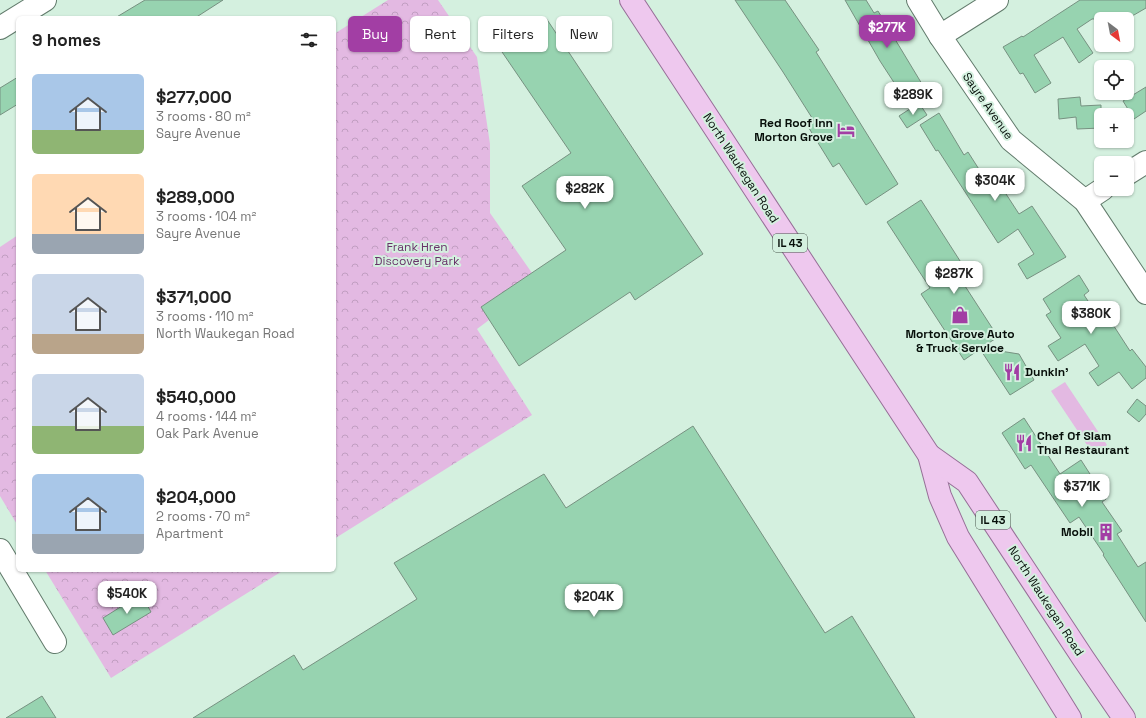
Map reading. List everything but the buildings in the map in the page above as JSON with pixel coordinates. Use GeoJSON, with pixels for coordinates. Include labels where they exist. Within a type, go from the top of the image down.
{"type":"FeatureCollection","features":[{"type":"Feature","properties":{"kind":"main road","name":"North Waukegan Road"},"geometry":{"type":"LineString","coordinates":[[631,0],[929,455],[940,496],[958,537],[1070,718]]}},
{"type":"Feature","properties":{"kind":"main road","name":"North Waukegan Road"},"geometry":{"type":"LineString","coordinates":[[929,455],[967,482],[1124,718]]}},
{"type":"Feature","properties":{"kind":"street"},"geometry":{"type":"LineString","coordinates":[[19,16],[45,0]]}},
{"type":"Feature","properties":{"kind":"street","name":"Sayre Avenue"},"geometry":{"type":"LineString","coordinates":[[918,0],[940,36],[1011,140],[1085,201],[1146,293]]}},
{"type":"Feature","properties":{"kind":"street"},"geometry":{"type":"LineString","coordinates":[[940,36],[997,0]]}},
{"type":"Feature","properties":{"kind":"street"},"geometry":{"type":"LineString","coordinates":[[0,28],[16,18]]}},
{"type":"Feature","properties":{"kind":"street"},"geometry":{"type":"LineString","coordinates":[[1134,170],[1146,162]]}},
{"type":"Feature","properties":{"kind":"street"},"geometry":{"type":"LineString","coordinates":[[1085,201],[1094,195]]}},
{"type":"Feature","properties":{"kind":"street"},"geometry":{"type":"LineString","coordinates":[[0,550],[55,642]]}},
{"type":"Feature","properties":{"kind":"green space","name":"Frank Hren Discovery Park"},"geometry":{"type":"Polygon","coordinates":[[[388,0],[438,0],[449,16],[410,16],[410,52],[470,52],[470,47],[477,57],[490,144],[490,213],[532,273],[481,307],[489,320],[477,329],[532,415],[336,538],[336,33],[348,25],[348,52],[402,52],[402,16],[363,16],[388,0]]]}},
{"type":"Feature","properties":{"kind":"green space"},"geometry":{"type":"Polygon","coordinates":[[[16,236],[16,523],[0,496],[0,247],[16,236]]]}},
{"type":"Feature","properties":{"kind":"green space"},"geometry":{"type":"Polygon","coordinates":[[[1065,382],[1107,445],[1093,454],[1051,391],[1065,382]]]}},
{"type":"Feature","properties":{"kind":"green space"},"geometry":{"type":"Polygon","coordinates":[[[46,572],[281,572],[111,678],[46,572]]]}},
{"type":"Feature","properties":{"kind":"place","name":"Red Roof Inn Morton Grove"},"geometry":{"type":"Point","coordinates":[846,130]}},
{"type":"Feature","properties":{"kind":"place","name":"Morton Grove Auto & Truck Service"},"geometry":{"type":"Point","coordinates":[960,315]}},
{"type":"Feature","properties":{"kind":"place","name":"Dunkin'"},"geometry":{"type":"Point","coordinates":[1012,372]}},
{"type":"Feature","properties":{"kind":"place","name":"Chef Of Siam Thai Restaurant"},"geometry":{"type":"Point","coordinates":[1024,443]}},
{"type":"Feature","properties":{"kind":"place","name":"Mobil"},"geometry":{"type":"Point","coordinates":[1106,532]}}]}
